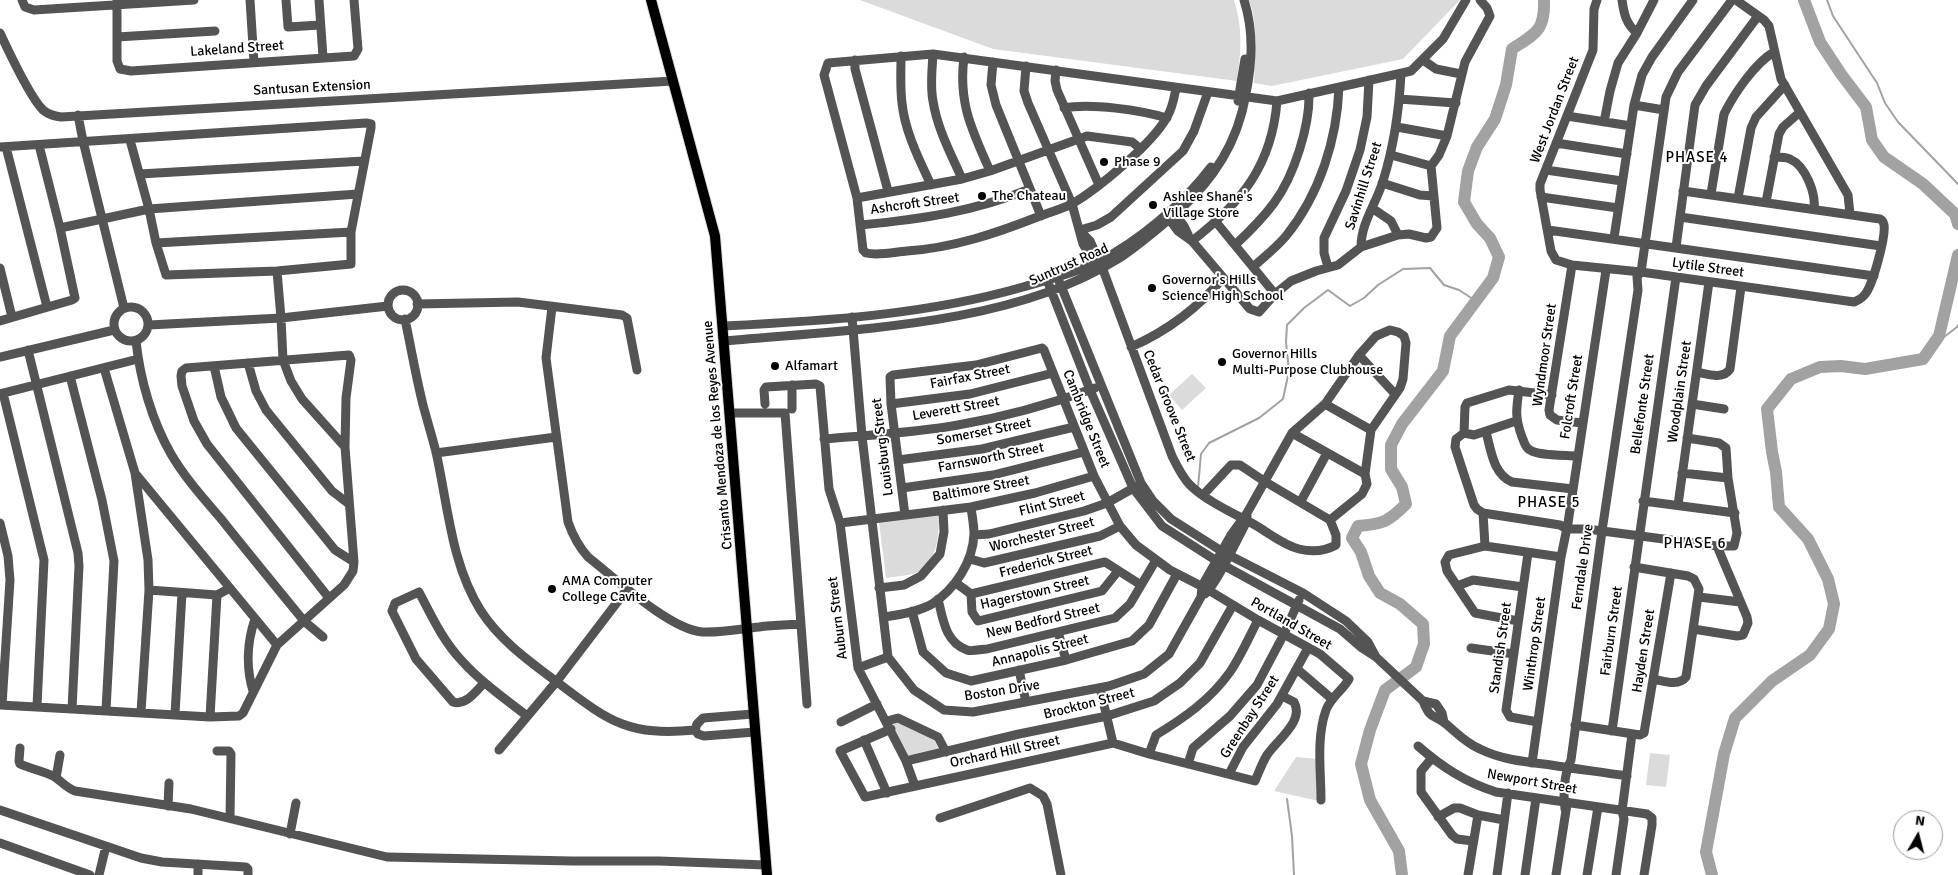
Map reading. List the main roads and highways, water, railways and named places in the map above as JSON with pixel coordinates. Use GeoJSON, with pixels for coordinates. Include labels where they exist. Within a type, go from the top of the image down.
{"type":"FeatureCollection","features":[{"type":"Feature","properties":{"kind":"main road","name":"Crisanto Mendoza de los Reyes Avenue"},"geometry":{"type":"LineString","coordinates":[[651,0],[715,236],[766,870]]}},
{"type":"Feature","properties":{"kind":"waterway"},"geometry":{"type":"LineString","coordinates":[[1402,875],[1399,851],[1370,800],[1361,764],[1370,730],[1385,690],[1416,667],[1424,644],[1423,624],[1400,604],[1380,593],[1369,576],[1361,552],[1352,538],[1358,526],[1385,521],[1406,504],[1402,487],[1391,469],[1391,445],[1402,424],[1443,371],[1450,336],[1493,278],[1499,257],[1490,238],[1477,224],[1464,202],[1468,171],[1477,147],[1495,119],[1506,85],[1512,49],[1533,35],[1541,25],[1544,0]]}},
{"type":"Feature","properties":{"kind":"waterway"},"geometry":{"type":"LineString","coordinates":[[1804,0],[1820,42],[1866,107],[1872,140],[1884,157],[1923,184],[1955,214],[1958,224]]}},
{"type":"Feature","properties":{"kind":"waterway"},"geometry":{"type":"LineString","coordinates":[[1827,0],[1833,16],[1877,83],[1885,103],[1898,122],[1958,184]]}},
{"type":"Feature","properties":{"kind":"waterway"},"geometry":{"type":"LineString","coordinates":[[1712,875],[1706,852],[1724,754],[1735,718],[1772,681],[1810,655],[1829,629],[1834,604],[1828,579],[1808,539],[1779,507],[1767,409],[1791,379],[1820,367],[1841,366],[1865,369],[1923,359],[1939,336],[1958,255]]}},
{"type":"Feature","properties":{"kind":"waterway"},"geometry":{"type":"LineString","coordinates":[[1198,487],[1201,454],[1209,443],[1259,418],[1283,399],[1289,371],[1286,342],[1287,325],[1304,308],[1328,290],[1350,306],[1403,269],[1430,268],[1444,285],[1459,290],[1476,301]]}},
{"type":"Feature","properties":{"kind":"waterway"},"geometry":{"type":"LineString","coordinates":[[1931,347],[1958,325]]}},
{"type":"Feature","properties":{"kind":"waterway"},"geometry":{"type":"LineString","coordinates":[[1287,799],[1292,836],[1294,875]]}},
{"type":"Feature","properties":{"kind":"place","name":"Phase 9"},"geometry":{"type":"Point","coordinates":[1104,162]}},
{"type":"Feature","properties":{"kind":"place","name":"The Chateau"},"geometry":{"type":"Point","coordinates":[982,196]}},
{"type":"Feature","properties":{"kind":"place","name":"Ashlee Shane's Village Store"},"geometry":{"type":"Point","coordinates":[1153,205]}},
{"type":"Feature","properties":{"kind":"place","name":"Governor's Hills Science High School"},"geometry":{"type":"Point","coordinates":[1152,288]}},
{"type":"Feature","properties":{"kind":"place","name":"Governor Hills Multi-Purpose Clubhouse"},"geometry":{"type":"Point","coordinates":[1222,362]}},
{"type":"Feature","properties":{"kind":"place","name":"Alfamart"},"geometry":{"type":"Point","coordinates":[775,366]}},
{"type":"Feature","properties":{"kind":"place","name":"AMA Computer College Cavite"},"geometry":{"type":"Point","coordinates":[552,589]}},
{"type":"Feature","properties":{"kind":"district","name":"PHASE 4"},"geometry":{"type":"Point","coordinates":[1697,158]}},
{"type":"Feature","properties":{"kind":"district","name":"PHASE 5"},"geometry":{"type":"Point","coordinates":[1549,503]}},
{"type":"Feature","properties":{"kind":"district","name":"PHASE 6"},"geometry":{"type":"Point","coordinates":[1695,544]}}]}
